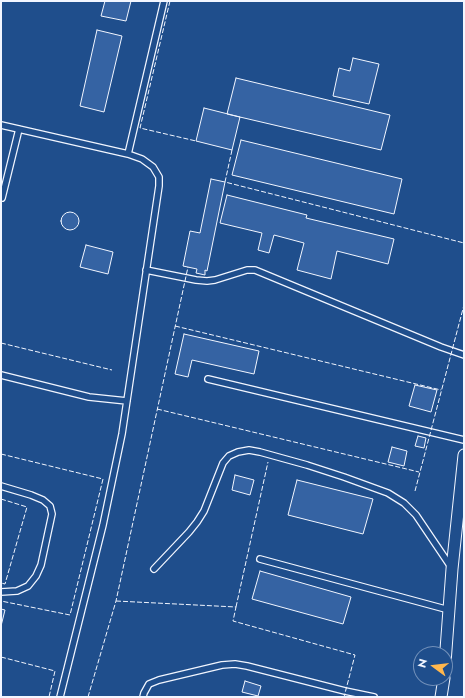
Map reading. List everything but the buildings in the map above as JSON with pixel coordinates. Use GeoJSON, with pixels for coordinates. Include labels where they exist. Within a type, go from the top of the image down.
{"type":"FeatureCollection","features":[{"type":"Feature","properties":{"kind":"street"},"geometry":{"type":"LineString","coordinates":[[447,646],[452,569],[464,455]]}},
{"type":"Feature","properties":{"kind":"street"},"geometry":{"type":"LineString","coordinates":[[441,697],[443,686]]}},
{"type":"Feature","properties":{"kind":"lane"},"geometry":{"type":"LineString","coordinates":[[128,154],[164,1]]}},
{"type":"Feature","properties":{"kind":"lane"},"geometry":{"type":"LineString","coordinates":[[1,125],[128,154],[142,159],[152,167],[159,177],[159,186],[122,434],[103,525],[60,697]]}},
{"type":"Feature","properties":{"kind":"lane"},"geometry":{"type":"LineString","coordinates":[[2,198],[19,129]]}},
{"type":"Feature","properties":{"kind":"lane"},"geometry":{"type":"LineString","coordinates":[[146,270],[208,281],[247,270],[255,270],[441,347],[464,355]]}},
{"type":"Feature","properties":{"kind":"lane"},"geometry":{"type":"LineString","coordinates":[[1,375],[89,397],[127,401]]}},
{"type":"Feature","properties":{"kind":"lane"},"geometry":{"type":"LineString","coordinates":[[208,379],[464,440]]}},
{"type":"Feature","properties":{"kind":"lane"},"geometry":{"type":"LineString","coordinates":[[154,569],[198,522],[204,511],[223,463],[229,456],[238,452],[249,450],[307,465],[388,493],[404,503],[416,515],[452,569]]}},
{"type":"Feature","properties":{"kind":"lane"},"geometry":{"type":"LineString","coordinates":[[1,486],[43,500],[50,506],[52,514],[41,565],[36,576],[28,586],[17,591],[1,592]]}},
{"type":"Feature","properties":{"kind":"lane"},"geometry":{"type":"LineString","coordinates":[[260,559],[450,610]]}},
{"type":"Feature","properties":{"kind":"lane"},"geometry":{"type":"LineString","coordinates":[[143,697],[150,684],[159,680],[222,665],[235,664],[374,697]]}},
{"type":"Feature","properties":{"kind":"fence"},"geometry":{"type":"LineString","coordinates":[[170,1],[140,128],[196,141]]}},
{"type":"Feature","properties":{"kind":"fence"},"geometry":{"type":"LineString","coordinates":[[232,150],[225,182],[464,243]]}},
{"type":"Feature","properties":{"kind":"fence"},"geometry":{"type":"LineString","coordinates":[[88,697],[116,601],[188,267]]}},
{"type":"Feature","properties":{"kind":"fence"},"geometry":{"type":"LineString","coordinates":[[415,491],[464,305]]}},
{"type":"Feature","properties":{"kind":"fence"},"geometry":{"type":"LineString","coordinates":[[175,326],[441,390]]}},
{"type":"Feature","properties":{"kind":"fence"},"geometry":{"type":"LineString","coordinates":[[1,343],[112,370]]}},
{"type":"Feature","properties":{"kind":"fence"},"geometry":{"type":"LineString","coordinates":[[157,409],[419,472]]}},
{"type":"Feature","properties":{"kind":"fence"},"geometry":{"type":"LineString","coordinates":[[1,454],[103,479],[70,615],[1,601]]}},
{"type":"Feature","properties":{"kind":"fence"},"geometry":{"type":"LineString","coordinates":[[236,607],[268,462]]}},
{"type":"Feature","properties":{"kind":"fence"},"geometry":{"type":"LineString","coordinates":[[1,499],[27,507],[5,584],[1,583]]}},
{"type":"Feature","properties":{"kind":"fence"},"geometry":{"type":"LineString","coordinates":[[116,601],[236,607],[233,621],[355,655],[344,697]]}},
{"type":"Feature","properties":{"kind":"fence"},"geometry":{"type":"LineString","coordinates":[[1,657],[55,671],[49,697]]}}]}
